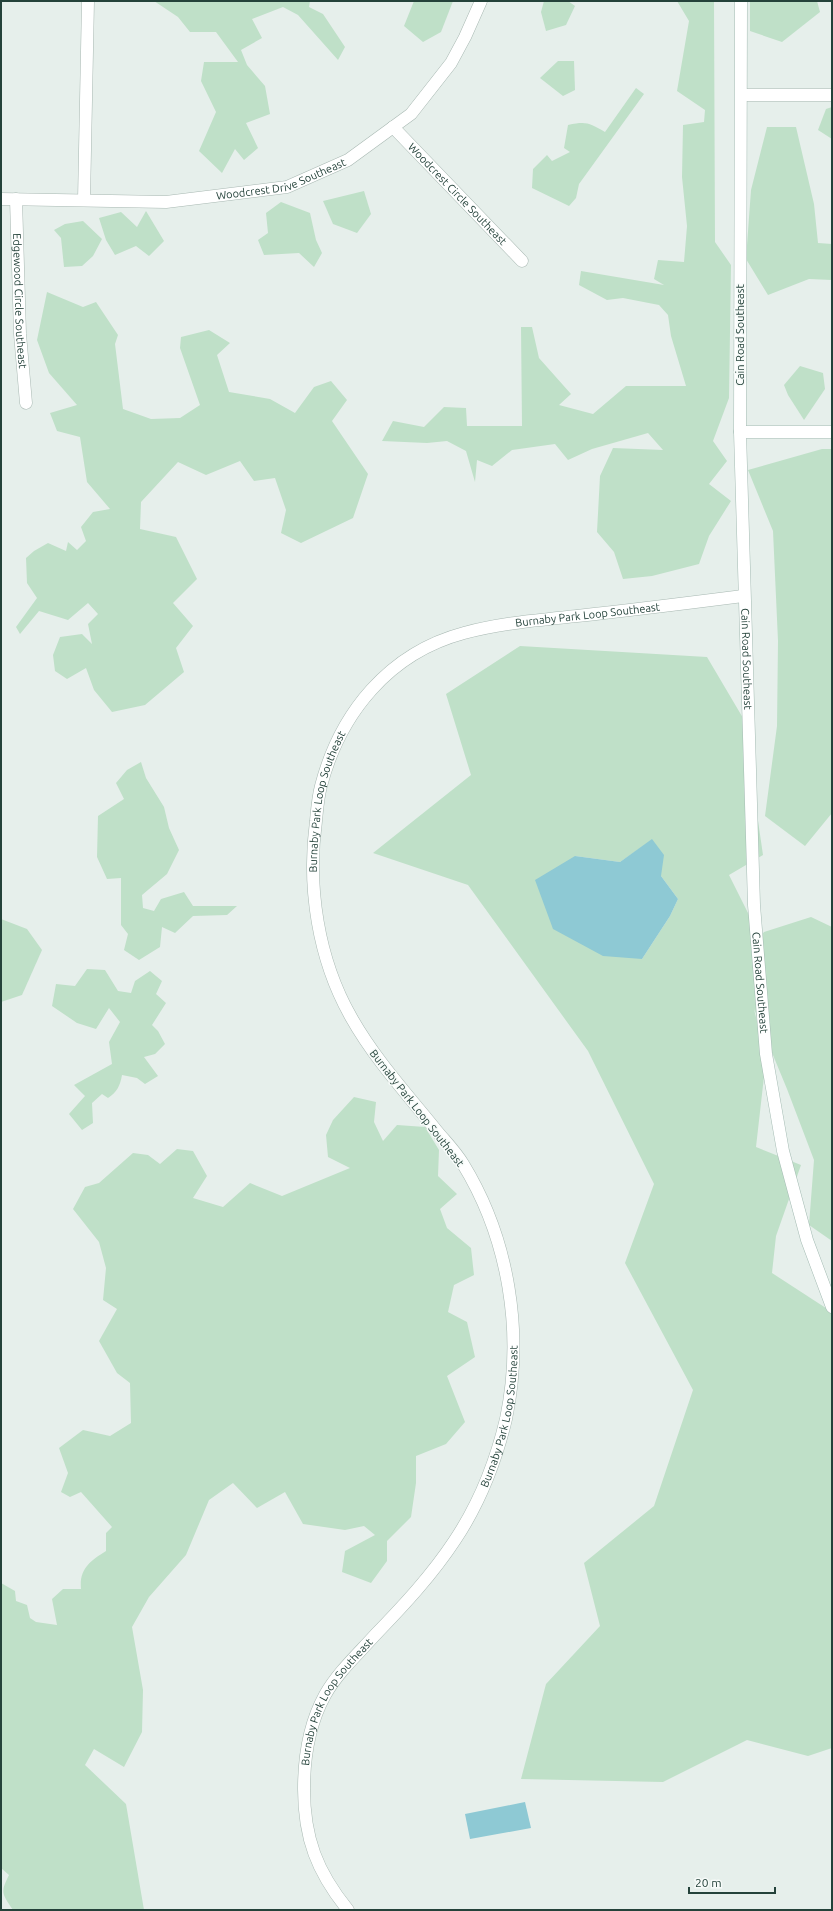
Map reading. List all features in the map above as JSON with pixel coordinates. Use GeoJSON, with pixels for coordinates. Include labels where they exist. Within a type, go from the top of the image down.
{"type":"FeatureCollection","features":[{"type":"Feature","properties":{"kind":"street"},"geometry":{"type":"LineString","coordinates":[[84,200],[88,1]]}},
{"type":"Feature","properties":{"kind":"street","name":"Woodcrest Drive Southeast"},"geometry":{"type":"LineString","coordinates":[[1,199],[166,202],[287,187],[348,160],[412,114],[450,63],[465,37],[481,1]]}},
{"type":"Feature","properties":{"kind":"street","name":"Cain Road Southeast"},"geometry":{"type":"LineString","coordinates":[[741,1],[742,95],[740,432],[754,905],[766,1054],[782,1151],[807,1240],[831,1301]]}},
{"type":"Feature","properties":{"kind":"street"},"geometry":{"type":"LineString","coordinates":[[742,95],[832,95]]}},
{"type":"Feature","properties":{"kind":"street","name":"Woodcrest Circle Southeast"},"geometry":{"type":"LineString","coordinates":[[393,127],[522,261]]}},
{"type":"Feature","properties":{"kind":"street","name":"Edgewood Circle Southeast"},"geometry":{"type":"LineString","coordinates":[[16,199],[20,334],[26,403]]}},
{"type":"Feature","properties":{"kind":"street"},"geometry":{"type":"LineString","coordinates":[[740,432],[832,432]]}},
{"type":"Feature","properties":{"kind":"street","name":"Burnaby Park Loop Southeast"},"geometry":{"type":"LineString","coordinates":[[348,1910],[325,1878],[310,1843],[304,1804],[304,1761],[313,1724],[324,1696],[344,1668],[418,1589],[455,1540],[475,1505],[493,1464],[506,1418],[512,1376],[513,1330],[509,1284],[500,1245],[483,1203],[462,1162],[372,1051],[349,1015],[332,975],[320,935],[314,888],[314,836],[320,788],[337,742],[355,709],[382,678],[418,651],[460,634],[508,624],[744,596]]}},
{"type":"Feature","properties":{"kind":"green space"},"geometry":{"type":"Polygon","coordinates":[[[154,1],[310,1],[309,7],[323,14],[345,47],[338,60],[298,15],[283,7],[252,19],[262,38],[241,50],[247,65],[265,86],[270,114],[246,123],[258,148],[244,160],[235,149],[222,173],[199,151],[216,112],[201,81],[204,62],[238,62],[216,32],[190,32],[178,17],[154,1]]]}},
{"type":"Feature","properties":{"kind":"green space"},"geometry":{"type":"Polygon","coordinates":[[[414,1],[453,1],[441,32],[423,42],[404,26],[414,1]]]}},
{"type":"Feature","properties":{"kind":"green space"},"geometry":{"type":"Polygon","coordinates":[[[544,1],[568,1],[575,6],[566,25],[546,31],[541,12],[544,1]]]}},
{"type":"Feature","properties":{"kind":"green space"},"geometry":{"type":"Polygon","coordinates":[[[677,1],[714,1],[715,242],[731,265],[729,398],[713,441],[727,461],[709,484],[731,501],[709,536],[699,564],[652,576],[623,579],[614,552],[597,532],[600,476],[613,448],[663,450],[648,433],[592,449],[568,460],[555,444],[512,450],[492,466],[477,460],[475,482],[466,451],[447,441],[427,443],[382,441],[393,421],[424,427],[444,407],[466,408],[467,426],[522,426],[521,327],[532,327],[539,358],[571,394],[559,405],[593,414],[626,386],[686,386],[671,336],[668,315],[659,305],[623,298],[607,300],[579,285],[581,271],[664,285],[654,279],[658,260],[684,262],[687,226],[682,177],[683,125],[704,122],[705,110],[677,91],[689,21],[677,1]]]}},
{"type":"Feature","properties":{"kind":"green space"},"geometry":{"type":"Polygon","coordinates":[[[750,1],[817,1],[820,12],[782,42],[750,31],[750,1]]]}},
{"type":"Feature","properties":{"kind":"green space"},"geometry":{"type":"Polygon","coordinates":[[[558,61],[574,61],[575,90],[563,96],[540,78],[558,61]]]}},
{"type":"Feature","properties":{"kind":"green space"},"geometry":{"type":"Polygon","coordinates":[[[636,88],[644,94],[579,184],[576,198],[569,206],[532,188],[533,169],[547,155],[552,161],[570,152],[564,148],[568,125],[584,123],[605,132],[636,88]]]}},
{"type":"Feature","properties":{"kind":"green space"},"geometry":{"type":"Polygon","coordinates":[[[832,107],[832,139],[818,130],[826,109],[832,107]]]}},
{"type":"Feature","properties":{"kind":"green space"},"geometry":{"type":"Polygon","coordinates":[[[767,127],[796,127],[814,204],[818,243],[832,244],[832,280],[809,279],[768,295],[746,259],[751,190],[767,127]]]}},
{"type":"Feature","properties":{"kind":"green space"},"geometry":{"type":"Polygon","coordinates":[[[364,191],[371,214],[357,233],[333,224],[323,201],[364,191]]]}},
{"type":"Feature","properties":{"kind":"green space"},"geometry":{"type":"Polygon","coordinates":[[[281,202],[310,213],[316,240],[322,253],[314,267],[299,253],[264,255],[258,240],[268,233],[266,213],[281,202]]]}},
{"type":"Feature","properties":{"kind":"green space"},"geometry":{"type":"Polygon","coordinates":[[[146,211],[164,241],[149,256],[136,246],[115,255],[106,240],[99,218],[121,212],[137,227],[146,211]]]}},
{"type":"Feature","properties":{"kind":"green space"},"geometry":{"type":"Polygon","coordinates":[[[83,221],[102,239],[93,256],[82,266],[64,267],[61,238],[54,230],[65,224],[83,221]]]}},
{"type":"Feature","properties":{"kind":"green space"},"geometry":{"type":"Polygon","coordinates":[[[47,292],[83,307],[96,302],[118,335],[115,344],[123,409],[151,419],[180,418],[200,405],[180,348],[181,337],[209,330],[230,343],[217,355],[229,392],[270,399],[295,413],[314,387],[331,381],[347,400],[332,421],[368,474],[353,518],[301,543],[281,533],[286,510],[275,478],[254,481],[240,461],[206,475],[178,462],[141,502],[140,529],[176,537],[197,579],[173,603],[193,626],[176,648],[184,672],[145,705],[112,712],[94,690],[86,668],[67,679],[55,671],[53,655],[60,637],[82,634],[92,644],[88,624],[98,614],[88,603],[68,620],[39,611],[20,634],[16,627],[37,598],[27,583],[26,558],[34,551],[48,543],[66,551],[68,542],[77,550],[86,541],[81,527],[93,512],[110,509],[87,482],[80,437],[57,431],[50,413],[77,405],[49,373],[37,340],[47,292]]]}},
{"type":"Feature","properties":{"kind":"green space"},"geometry":{"type":"Polygon","coordinates":[[[800,366],[823,373],[825,389],[804,420],[788,395],[784,385],[800,366]]]}},
{"type":"Feature","properties":{"kind":"green space"},"geometry":{"type":"Polygon","coordinates":[[[822,449],[832,449],[832,813],[805,846],[765,816],[777,726],[778,641],[773,531],[748,470],[822,449]]]}},
{"type":"Feature","properties":{"kind":"green space"},"geometry":{"type":"Polygon","coordinates":[[[520,646],[707,657],[743,718],[763,855],[729,875],[760,937],[764,932],[811,917],[832,927],[832,1241],[809,1225],[814,1160],[754,1009],[766,1059],[756,1147],[801,1165],[776,1236],[772,1273],[832,1312],[832,1748],[808,1756],[747,1740],[663,1782],[521,1779],[546,1684],[600,1626],[584,1563],[654,1506],[693,1390],[625,1263],[654,1184],[588,1051],[468,885],[373,853],[471,775],[446,694],[520,646]],[[652,840],[620,862],[575,856],[642,959],[670,916],[678,899],[661,876],[652,840]]]}},
{"type":"Feature","properties":{"kind":"green space"},"geometry":{"type":"Polygon","coordinates":[[[141,762],[146,778],[164,807],[169,828],[179,850],[167,874],[142,895],[143,908],[154,911],[161,899],[184,892],[193,906],[237,906],[227,915],[193,916],[175,933],[162,927],[160,947],[139,960],[124,950],[128,934],[121,925],[121,878],[107,879],[97,857],[98,816],[124,799],[116,783],[127,770],[141,762]]]}},
{"type":"Feature","properties":{"kind":"green space"},"geometry":{"type":"Polygon","coordinates":[[[1,919],[27,929],[42,950],[22,995],[1,1002],[1,919]]]}},
{"type":"Feature","properties":{"kind":"green space"},"geometry":{"type":"Polygon","coordinates":[[[87,969],[105,970],[118,991],[131,993],[135,981],[150,971],[162,981],[156,994],[166,1003],[152,1025],[158,1031],[165,1044],[155,1054],[144,1057],[158,1076],[145,1084],[137,1078],[122,1075],[119,1086],[114,1093],[108,1098],[102,1094],[92,1103],[93,1123],[82,1130],[69,1114],[85,1096],[74,1085],[112,1064],[109,1042],[120,1022],[109,1008],[96,1029],[77,1023],[52,1006],[56,984],[75,986],[87,969]]]}},
{"type":"Feature","properties":{"kind":"green space"},"geometry":{"type":"Polygon","coordinates":[[[354,1097],[376,1102],[374,1122],[383,1141],[397,1125],[425,1127],[439,1150],[438,1176],[457,1194],[440,1209],[447,1228],[471,1248],[474,1275],[454,1285],[448,1312],[467,1322],[475,1357],[447,1376],[465,1422],[446,1444],[416,1456],[416,1483],[411,1517],[387,1541],[387,1561],[371,1583],[342,1572],[345,1551],[375,1535],[364,1526],[345,1530],[303,1524],[285,1492],[257,1508],[233,1483],[209,1500],[186,1555],[149,1597],[132,1627],[143,1690],[142,1732],[124,1767],[94,1749],[85,1765],[126,1804],[144,1910],[13,1910],[6,1900],[3,1890],[9,1875],[1,1868],[1,1583],[15,1591],[16,1601],[27,1605],[30,1618],[36,1622],[57,1625],[52,1599],[63,1589],[81,1589],[82,1576],[87,1566],[95,1558],[106,1551],[106,1533],[112,1527],[81,1492],[70,1497],[61,1492],[68,1473],[59,1448],[83,1430],[110,1436],[131,1423],[130,1383],[117,1373],[99,1341],[117,1309],[103,1300],[106,1268],[99,1242],[73,1209],[85,1187],[99,1183],[133,1153],[148,1155],[160,1164],[177,1149],[193,1151],[207,1176],[193,1198],[223,1207],[250,1183],[282,1196],[350,1168],[328,1157],[326,1135],[333,1120],[354,1097]]]}},
{"type":"Feature","properties":{"kind":"water"},"geometry":{"type":"Polygon","coordinates":[[[652,839],[664,855],[661,876],[678,899],[670,916],[642,959],[603,956],[553,929],[535,880],[575,856],[620,862],[652,839]]]}},
{"type":"Feature","properties":{"kind":"water"},"geometry":{"type":"Polygon","coordinates":[[[525,1802],[531,1828],[470,1839],[465,1814],[525,1802]]]}}]}
